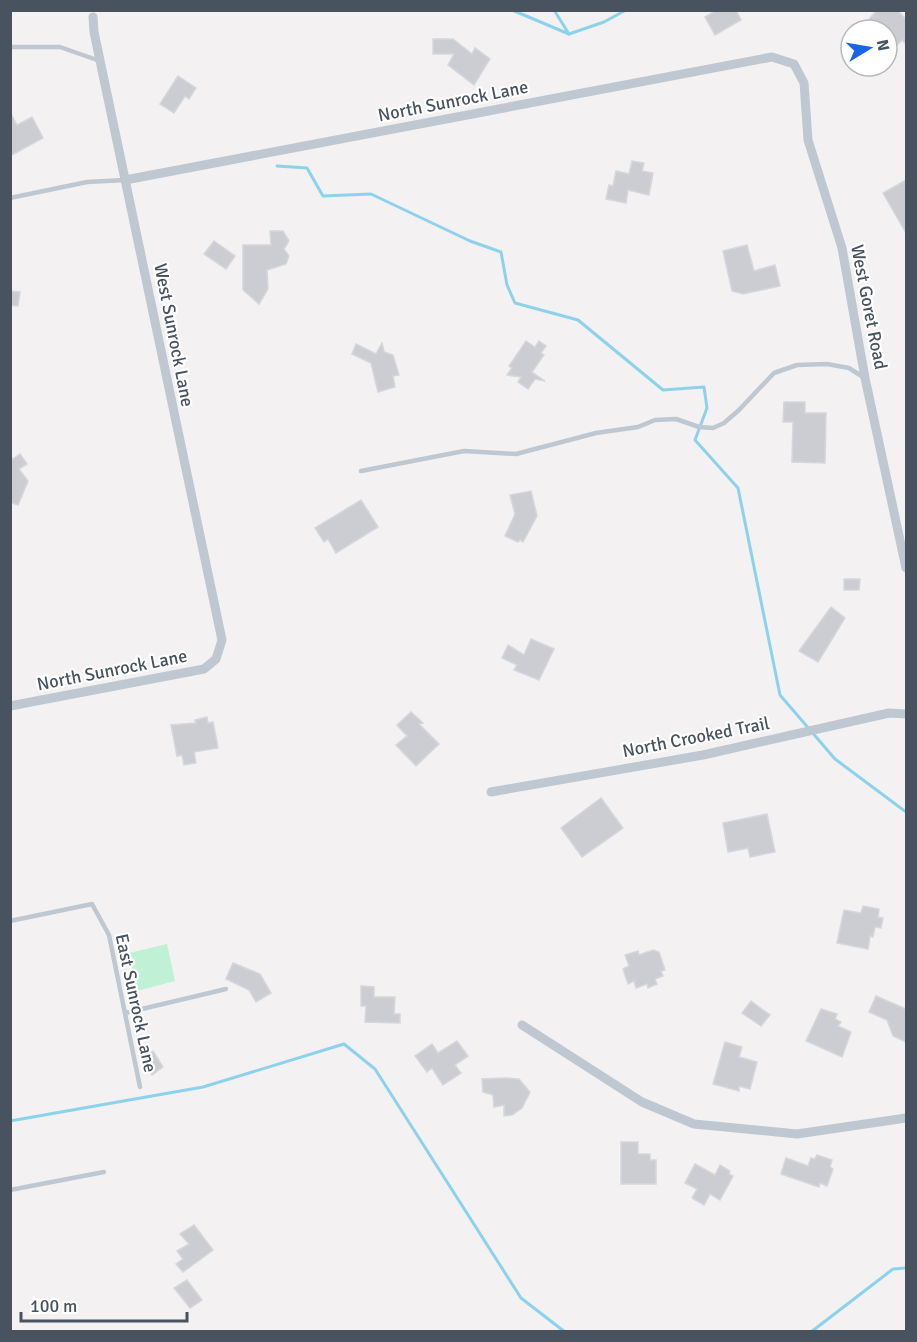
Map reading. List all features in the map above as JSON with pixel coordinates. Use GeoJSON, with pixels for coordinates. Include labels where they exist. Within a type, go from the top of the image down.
{"type":"FeatureCollection","features":[{"type":"Feature","properties":{"kind":"street","name":"West Sunrock Lane"},"geometry":{"type":"LineString","coordinates":[[93,17],[100,61],[222,640],[216,659]]}},
{"type":"Feature","properties":{"kind":"street","name":"North Sunrock Lane"},"geometry":{"type":"LineString","coordinates":[[125,180],[772,57],[786,61]]}},
{"type":"Feature","properties":{"kind":"street","name":"West Goret Road"},"geometry":{"type":"LineString","coordinates":[[786,61],[794,64],[804,83],[808,140],[842,248],[865,378],[906,568]]}},
{"type":"Feature","properties":{"kind":"street","name":"North Sunrock Lane"},"geometry":{"type":"LineString","coordinates":[[10,706],[187,674],[204,669],[216,659]]}},
{"type":"Feature","properties":{"kind":"street","name":"North Crooked Trail"},"geometry":{"type":"LineString","coordinates":[[491,792],[703,755],[889,713],[906,714]]}},
{"type":"Feature","properties":{"kind":"street"},"geometry":{"type":"LineString","coordinates":[[522,1025],[642,1102],[694,1124],[797,1134],[906,1118]]}},
{"type":"Feature","properties":{"kind":"lane"},"geometry":{"type":"LineString","coordinates":[[10,47],[60,47],[100,61]]}},
{"type":"Feature","properties":{"kind":"lane"},"geometry":{"type":"LineString","coordinates":[[10,198],[87,182],[125,180]]}},
{"type":"Feature","properties":{"kind":"lane"},"geometry":{"type":"LineString","coordinates":[[361,471],[464,451],[516,454],[596,433],[638,427],[655,420],[676,418],[699,427],[713,428],[724,423],[739,410],[774,373],[797,365],[827,364],[849,369],[865,378]]}},
{"type":"Feature","properties":{"kind":"lane","name":"East Sunrock Lane"},"geometry":{"type":"LineString","coordinates":[[10,921],[92,904],[109,935],[140,1087]]}},
{"type":"Feature","properties":{"kind":"lane"},"geometry":{"type":"LineString","coordinates":[[124,1014],[226,988]]}},
{"type":"Feature","properties":{"kind":"lane"},"geometry":{"type":"LineString","coordinates":[[10,1190],[104,1172]]}},
{"type":"Feature","properties":{"kind":"green space"},"geometry":{"type":"Polygon","coordinates":[[[167,944],[175,981],[137,991],[129,953],[167,944]]]}},
{"type":"Feature","properties":{"kind":"building"},"geometry":{"type":"Polygon","coordinates":[[[717,10],[736,10],[741,20],[715,35],[705,17],[717,10]]]}},
{"type":"Feature","properties":{"kind":"building"},"geometry":{"type":"Polygon","coordinates":[[[877,10],[897,10],[906,19],[906,44],[902,40],[899,43],[899,18],[870,18],[877,10]]]}},
{"type":"Feature","properties":{"kind":"building"},"geometry":{"type":"Polygon","coordinates":[[[433,39],[453,39],[472,54],[475,48],[490,59],[474,85],[448,65],[454,54],[433,54],[433,39]]]}},
{"type":"Feature","properties":{"kind":"building"},"geometry":{"type":"Polygon","coordinates":[[[178,76],[196,88],[189,99],[185,96],[174,113],[160,104],[178,76]]]}},
{"type":"Feature","properties":{"kind":"building"},"geometry":{"type":"Polygon","coordinates":[[[10,112],[17,125],[32,117],[43,138],[10,156],[10,112]]]}},
{"type":"Feature","properties":{"kind":"building"},"geometry":{"type":"Polygon","coordinates":[[[632,161],[644,163],[642,171],[653,173],[649,195],[628,190],[626,203],[606,199],[609,185],[613,186],[616,171],[629,174],[632,161]]]}},
{"type":"Feature","properties":{"kind":"building"},"geometry":{"type":"Polygon","coordinates":[[[906,180],[906,233],[883,193],[906,180]]]}},
{"type":"Feature","properties":{"kind":"building"},"geometry":{"type":"Polygon","coordinates":[[[270,231],[283,231],[289,241],[284,249],[289,256],[286,264],[267,270],[268,289],[259,304],[243,290],[243,245],[271,245],[270,231]]]}},
{"type":"Feature","properties":{"kind":"building"},"geometry":{"type":"Polygon","coordinates":[[[214,241],[235,256],[226,269],[204,254],[214,241]]]}},
{"type":"Feature","properties":{"kind":"building"},"geometry":{"type":"Polygon","coordinates":[[[747,245],[754,271],[775,265],[780,286],[743,294],[732,291],[723,251],[747,245]]]}},
{"type":"Feature","properties":{"kind":"building"},"geometry":{"type":"Polygon","coordinates":[[[10,291],[20,292],[18,306],[10,305],[10,291]]]}},
{"type":"Feature","properties":{"kind":"building"},"geometry":{"type":"Polygon","coordinates":[[[526,341],[535,347],[539,341],[546,346],[541,353],[544,355],[532,372],[545,381],[535,379],[528,389],[518,382],[521,377],[507,375],[512,368],[509,366],[526,341]]]}},
{"type":"Feature","properties":{"kind":"building"},"geometry":{"type":"Polygon","coordinates":[[[382,343],[384,352],[393,355],[399,375],[393,376],[395,387],[378,392],[371,363],[352,354],[356,344],[376,354],[382,343]]]}},
{"type":"Feature","properties":{"kind":"building"},"geometry":{"type":"Polygon","coordinates":[[[784,402],[805,402],[805,413],[826,413],[825,463],[792,462],[793,422],[783,422],[784,402]]]}},
{"type":"Feature","properties":{"kind":"building"},"geometry":{"type":"Polygon","coordinates":[[[20,454],[27,464],[19,469],[28,481],[18,505],[10,502],[10,456],[13,459],[20,454]]]}},
{"type":"Feature","properties":{"kind":"building"},"geometry":{"type":"Polygon","coordinates":[[[531,491],[537,516],[523,542],[520,540],[518,542],[505,536],[515,514],[510,495],[531,491]]]}},
{"type":"Feature","properties":{"kind":"building"},"geometry":{"type":"Polygon","coordinates":[[[361,500],[378,527],[336,553],[328,539],[324,542],[315,528],[361,500]]]}},
{"type":"Feature","properties":{"kind":"building"},"geometry":{"type":"Polygon","coordinates":[[[844,579],[860,579],[859,590],[844,590],[844,579]]]}},
{"type":"Feature","properties":{"kind":"building"},"geometry":{"type":"Polygon","coordinates":[[[831,607],[845,618],[818,662],[799,651],[831,607]]]}},
{"type":"Feature","properties":{"kind":"building"},"geometry":{"type":"Polygon","coordinates":[[[531,639],[554,649],[539,680],[514,670],[517,665],[502,658],[508,645],[524,655],[531,639]]]}},
{"type":"Feature","properties":{"kind":"building"},"geometry":{"type":"Polygon","coordinates":[[[411,712],[423,723],[419,724],[439,744],[416,766],[396,745],[407,736],[397,725],[411,712]]]}},
{"type":"Feature","properties":{"kind":"building"},"geometry":{"type":"Polygon","coordinates":[[[207,717],[208,723],[213,722],[218,748],[194,752],[196,763],[184,765],[182,755],[177,756],[171,725],[196,723],[195,720],[207,717]]]}},
{"type":"Feature","properties":{"kind":"building"},"geometry":{"type":"Polygon","coordinates":[[[601,798],[623,828],[582,857],[561,828],[601,798]]]}},
{"type":"Feature","properties":{"kind":"building"},"geometry":{"type":"Polygon","coordinates":[[[767,814],[775,852],[750,857],[748,848],[728,852],[723,823],[767,814]]]}},
{"type":"Feature","properties":{"kind":"building"},"geometry":{"type":"Polygon","coordinates":[[[863,906],[879,909],[878,917],[883,918],[881,928],[875,927],[873,937],[870,936],[868,949],[837,943],[844,910],[861,913],[863,906]]]}},
{"type":"Feature","properties":{"kind":"building"},"geometry":{"type":"Polygon","coordinates":[[[653,950],[659,952],[665,970],[661,971],[663,976],[655,979],[657,984],[648,988],[647,984],[636,988],[634,981],[628,984],[623,969],[629,966],[625,955],[638,951],[639,955],[653,950]]]}},
{"type":"Feature","properties":{"kind":"building"},"geometry":{"type":"Polygon","coordinates":[[[233,963],[260,974],[271,993],[256,1002],[249,990],[226,979],[233,963]]]}},
{"type":"Feature","properties":{"kind":"building"},"geometry":{"type":"Polygon","coordinates":[[[361,986],[374,987],[374,997],[395,997],[394,1014],[400,1014],[400,1023],[365,1022],[366,1006],[361,1006],[361,986]]]}},
{"type":"Feature","properties":{"kind":"building"},"geometry":{"type":"Polygon","coordinates":[[[876,996],[906,1009],[906,1042],[893,1036],[887,1020],[869,1012],[876,996]]]}},
{"type":"Feature","properties":{"kind":"building"},"geometry":{"type":"Polygon","coordinates":[[[751,1001],[770,1015],[761,1026],[742,1013],[751,1001]]]}},
{"type":"Feature","properties":{"kind":"building"},"geometry":{"type":"Polygon","coordinates":[[[821,1009],[837,1014],[835,1019],[841,1022],[838,1026],[851,1032],[842,1057],[806,1041],[821,1009]]]}},
{"type":"Feature","properties":{"kind":"building"},"geometry":{"type":"Polygon","coordinates":[[[457,1041],[468,1056],[455,1065],[461,1073],[443,1085],[432,1068],[427,1072],[415,1056],[432,1044],[438,1053],[457,1041]]]}},
{"type":"Feature","properties":{"kind":"building"},"geometry":{"type":"Polygon","coordinates":[[[725,1042],[742,1047],[739,1057],[757,1062],[750,1089],[739,1086],[739,1091],[713,1084],[725,1042]]]}},
{"type":"Feature","properties":{"kind":"building"},"geometry":{"type":"Polygon","coordinates":[[[153,1051],[163,1067],[152,1075],[142,1057],[153,1051]]]}},
{"type":"Feature","properties":{"kind":"building"},"geometry":{"type":"Polygon","coordinates":[[[482,1079],[519,1079],[530,1092],[522,1108],[512,1115],[504,1116],[504,1105],[494,1107],[493,1095],[483,1092],[482,1079]]]}},
{"type":"Feature","properties":{"kind":"building"},"geometry":{"type":"Polygon","coordinates":[[[621,1142],[638,1142],[638,1154],[650,1154],[650,1160],[656,1160],[656,1184],[621,1184],[621,1142]]]}},
{"type":"Feature","properties":{"kind":"building"},"geometry":{"type":"Polygon","coordinates":[[[817,1155],[832,1160],[830,1167],[833,1169],[827,1186],[820,1183],[819,1187],[781,1174],[786,1158],[808,1166],[811,1158],[815,1159],[817,1155]]]}},
{"type":"Feature","properties":{"kind":"building"},"geometry":{"type":"Polygon","coordinates":[[[695,1164],[715,1175],[720,1165],[730,1171],[729,1174],[733,1176],[720,1200],[710,1194],[704,1205],[692,1198],[697,1189],[685,1183],[695,1164]]]}},
{"type":"Feature","properties":{"kind":"building"},"geometry":{"type":"Polygon","coordinates":[[[194,1225],[213,1250],[183,1272],[176,1264],[183,1259],[177,1251],[189,1244],[180,1234],[194,1225]]]}},
{"type":"Feature","properties":{"kind":"building"},"geometry":{"type":"Polygon","coordinates":[[[187,1280],[202,1300],[190,1308],[174,1288],[187,1280]]]}},
{"type":"Feature","properties":{"kind":"waterway"},"geometry":{"type":"LineString","coordinates":[[512,10],[569,34],[604,22],[626,10]]}},
{"type":"Feature","properties":{"kind":"waterway"},"geometry":{"type":"LineString","coordinates":[[554,10],[569,34]]}},
{"type":"Feature","properties":{"kind":"waterway"},"geometry":{"type":"LineString","coordinates":[[277,166],[307,168],[323,196],[371,194],[470,241],[501,252],[507,285],[515,303],[578,320],[663,390],[704,387],[707,408],[695,440],[738,488],[780,695],[835,759],[906,812]]}},
{"type":"Feature","properties":{"kind":"waterway"},"geometry":{"type":"LineString","coordinates":[[10,1121],[203,1087],[344,1044],[375,1069],[521,1298],[565,1332]]}},
{"type":"Feature","properties":{"kind":"waterway"},"geometry":{"type":"LineString","coordinates":[[811,1332],[893,1269],[906,1268]]}}]}
